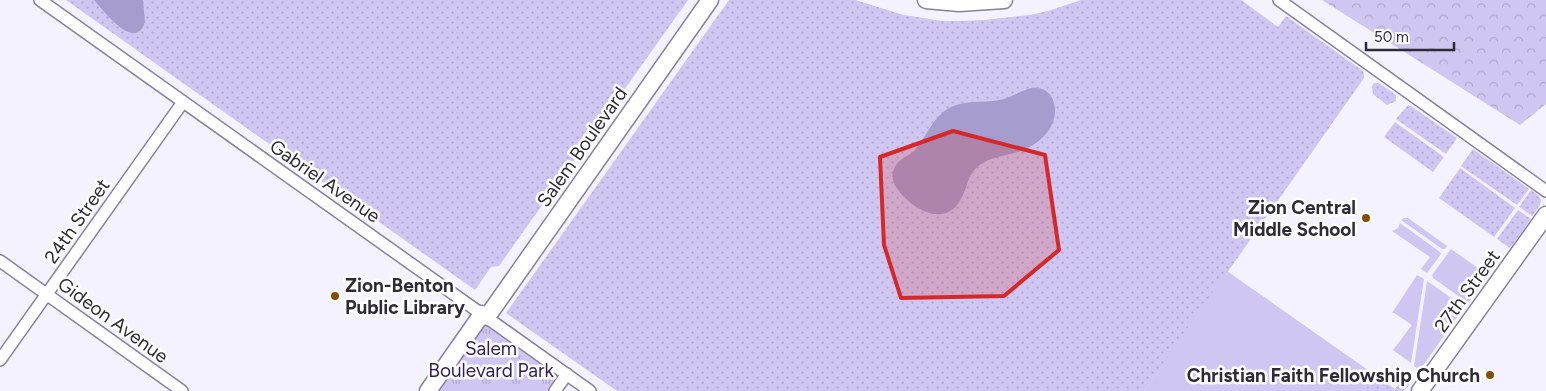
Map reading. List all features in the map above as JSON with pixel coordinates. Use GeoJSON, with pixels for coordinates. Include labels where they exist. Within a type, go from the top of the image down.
{"type":"FeatureCollection","features":[{"type":"Feature","properties":{"kind":"street","name":"Gabriel Avenue"},"geometry":{"type":"LineString","coordinates":[[40,0],[590,391]]}},
{"type":"Feature","properties":{"kind":"street","name":"Salem Boulevard"},"geometry":{"type":"LineString","coordinates":[[428,391],[484,316],[710,0]]}},
{"type":"Feature","properties":{"kind":"street"},"geometry":{"type":"LineString","coordinates":[[926,0],[959,3],[1004,0]]}},
{"type":"Feature","properties":{"kind":"street"},"geometry":{"type":"LineString","coordinates":[[1279,0],[1546,191]]}},
{"type":"Feature","properties":{"kind":"street","name":"24th Street"},"geometry":{"type":"LineString","coordinates":[[0,360],[183,102]]}},
{"type":"Feature","properties":{"kind":"street","name":"27th Street"},"geometry":{"type":"LineString","coordinates":[[1420,391],[1546,215]]}},
{"type":"Feature","properties":{"kind":"street","name":"Gideon Avenue"},"geometry":{"type":"LineString","coordinates":[[0,261],[182,391]]}},
{"type":"Feature","properties":{"kind":"street"},"geometry":{"type":"LineString","coordinates":[[555,391],[567,374]]}},
{"type":"Feature","properties":{"kind":"highlighted area"},"geometry":{"type":"Polygon","coordinates":[[[953,131],[1045,155],[1059,250],[1004,296],[901,298],[884,245],[880,157],[953,131]]]}},
{"type":"Feature","properties":{"kind":"green space"},"geometry":{"type":"Polygon","coordinates":[[[66,0],[688,0],[499,266],[491,267],[475,290],[66,0]]]}},
{"type":"Feature","properties":{"kind":"green space"},"geometry":{"type":"Polygon","coordinates":[[[729,0],[855,0],[904,15],[942,21],[962,21],[1030,15],[1081,0],[1241,0],[1278,27],[1286,16],[1363,71],[1364,78],[1144,391],[617,391],[506,313],[729,0]]]}},
{"type":"Feature","properties":{"kind":"green space"},"geometry":{"type":"Polygon","coordinates":[[[1322,0],[1546,0],[1546,104],[1520,125],[1322,0]]]}},
{"type":"Feature","properties":{"kind":"green space"},"geometry":{"type":"Polygon","coordinates":[[[1374,83],[1379,83],[1396,95],[1396,101],[1387,105],[1373,94],[1372,86],[1374,83]]]}},
{"type":"Feature","properties":{"kind":"green space"},"geometry":{"type":"Polygon","coordinates":[[[1408,105],[1457,138],[1446,154],[1396,119],[1408,105]]]}},
{"type":"Feature","properties":{"kind":"green space"},"geometry":{"type":"Polygon","coordinates":[[[1395,122],[1444,157],[1433,172],[1384,137],[1395,122]]]}},
{"type":"Feature","properties":{"kind":"green space"},"geometry":{"type":"Polygon","coordinates":[[[1473,149],[1529,189],[1517,205],[1461,166],[1473,149]]]}},
{"type":"Feature","properties":{"kind":"green space"},"geometry":{"type":"Polygon","coordinates":[[[1460,168],[1515,208],[1494,237],[1439,198],[1460,168]]]}},
{"type":"Feature","properties":{"kind":"green space"},"geometry":{"type":"Polygon","coordinates":[[[1531,190],[1541,200],[1540,205],[1532,216],[1519,207],[1531,190]]]}},
{"type":"Feature","properties":{"kind":"green space"},"geometry":{"type":"Polygon","coordinates":[[[1518,210],[1531,219],[1510,248],[1497,239],[1518,210]]]}},
{"type":"Feature","properties":{"kind":"green space"},"geometry":{"type":"Polygon","coordinates":[[[1408,218],[1447,246],[1445,249],[1442,249],[1401,220],[1408,218]]]}},
{"type":"Feature","properties":{"kind":"green space"},"geometry":{"type":"Polygon","coordinates":[[[1400,223],[1440,252],[1441,254],[1427,273],[1421,269],[1430,257],[1392,231],[1398,228],[1400,223]]]}},
{"type":"Feature","properties":{"kind":"green space"},"geometry":{"type":"Polygon","coordinates":[[[1451,249],[1488,275],[1468,303],[1433,278],[1432,275],[1451,249]]]}},
{"type":"Feature","properties":{"kind":"green space"},"geometry":{"type":"Polygon","coordinates":[[[1227,271],[1375,375],[1364,391],[1144,391],[1227,271]]]}},
{"type":"Feature","properties":{"kind":"green space"},"geometry":{"type":"Polygon","coordinates":[[[1417,275],[1424,279],[1411,363],[1393,350],[1412,325],[1392,313],[1417,275]]]}},
{"type":"Feature","properties":{"kind":"green space"},"geometry":{"type":"Polygon","coordinates":[[[1427,281],[1464,307],[1420,370],[1414,366],[1427,281]]]}},
{"type":"Feature","properties":{"kind":"green space","name":"Salem Boulevard Park"},"geometry":{"type":"Polygon","coordinates":[[[482,314],[567,374],[555,391],[428,391],[482,314]]]}},
{"type":"Feature","properties":{"kind":"green space"},"geometry":{"type":"Polygon","coordinates":[[[1375,375],[1395,389],[1403,378],[1410,384],[1404,391],[1364,391],[1375,375]]]}},
{"type":"Feature","properties":{"kind":"shaded area"},"geometry":{"type":"Polygon","coordinates":[[[94,0],[143,0],[145,22],[140,30],[134,33],[127,31],[111,20],[94,0]]]}},
{"type":"Feature","properties":{"kind":"shaded area"},"geometry":{"type":"Polygon","coordinates":[[[1031,88],[1045,90],[1053,99],[1055,105],[1053,122],[1041,139],[1030,147],[981,164],[970,176],[964,194],[955,208],[947,213],[938,214],[921,210],[905,198],[894,182],[893,170],[896,164],[915,150],[939,116],[951,107],[963,103],[1003,99],[1031,88]]]}},
{"type":"Feature","properties":{"kind":"place","name":"Zion Central Middle School"},"geometry":{"type":"Point","coordinates":[1366,218]}},
{"type":"Feature","properties":{"kind":"place","name":"Zion-Benton Public Library"},"geometry":{"type":"Point","coordinates":[335,296]}},
{"type":"Feature","properties":{"kind":"place","name":"Christian Faith Fellowship Church"},"geometry":{"type":"Point","coordinates":[1490,375]}}]}
